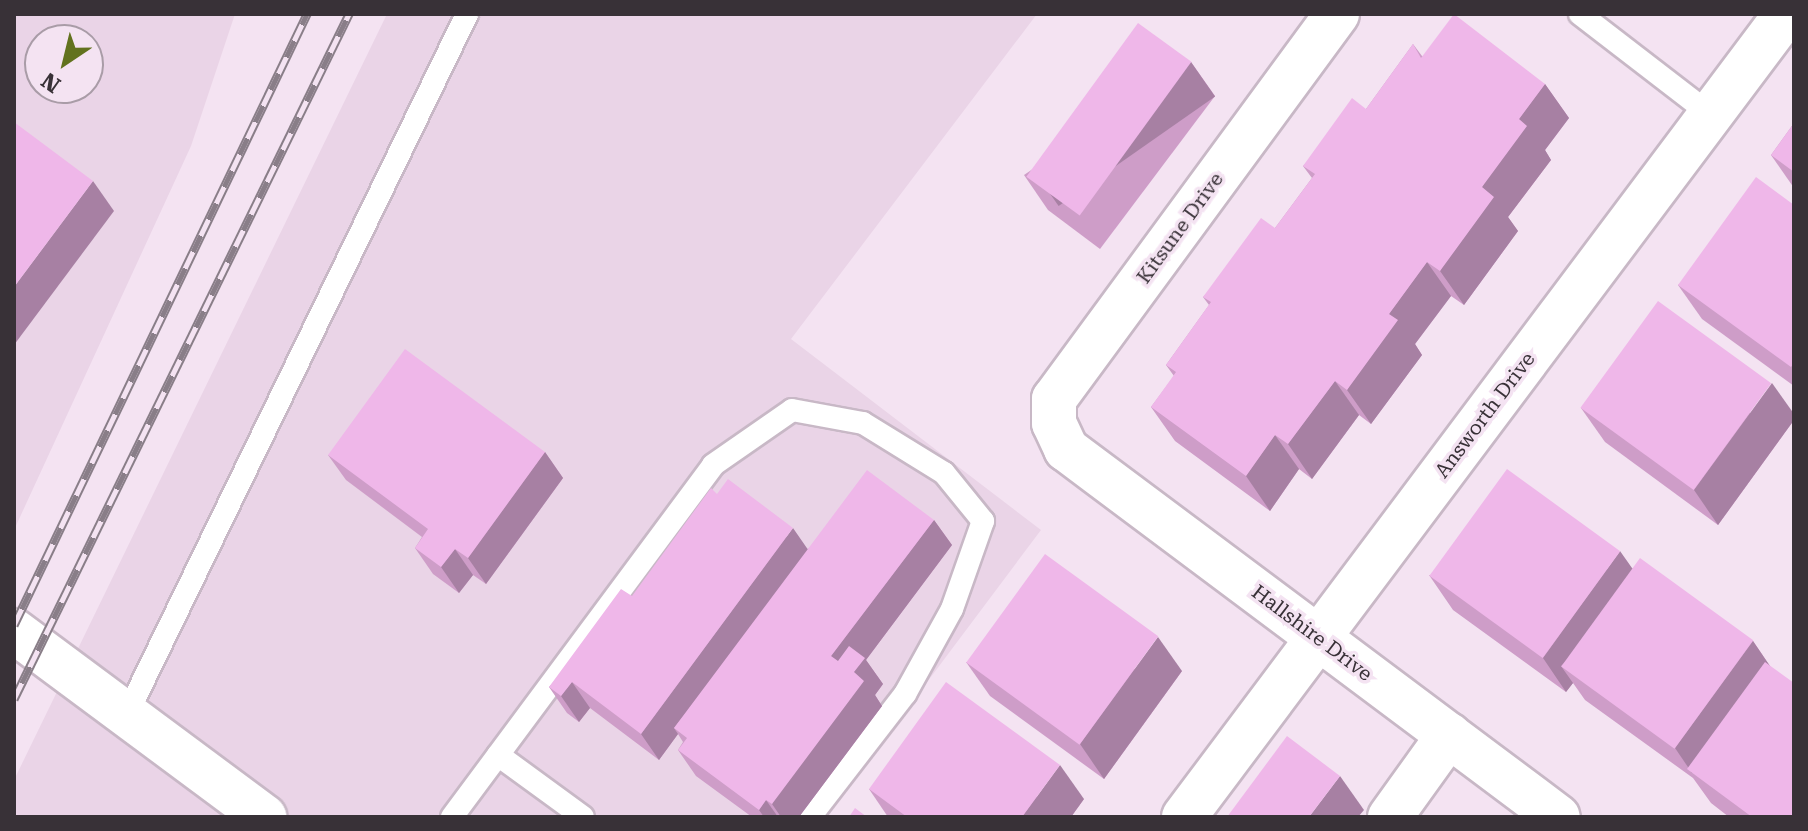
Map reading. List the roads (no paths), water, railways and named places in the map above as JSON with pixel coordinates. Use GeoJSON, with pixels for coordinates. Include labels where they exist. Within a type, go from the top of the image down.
{"type":"FeatureCollection","features":[{"type":"Feature","properties":{"kind":"street","name":"Kitsune Drive"},"geometry":{"type":"LineString","coordinates":[[1066,449],[1054,423],[1054,399],[1337,14]]}},
{"type":"Feature","properties":{"kind":"street","name":"Answorth Drive"},"geometry":{"type":"LineString","coordinates":[[1184,817],[1786,14]]}},
{"type":"Feature","properties":{"kind":"street","name":"Hallshire Drive"},"geometry":{"type":"LineString","coordinates":[[1066,449],[1558,817]]}},
{"type":"Feature","properties":{"kind":"street"},"geometry":{"type":"LineString","coordinates":[[14,631],[264,817]]}},
{"type":"Feature","properties":{"kind":"street"},"geometry":{"type":"LineString","coordinates":[[1390,817],[1449,735]]}},
{"type":"Feature","properties":{"kind":"lane"},"geometry":{"type":"LineString","coordinates":[[127,714],[467,14]]}},
{"type":"Feature","properties":{"kind":"lane"},"geometry":{"type":"LineString","coordinates":[[1580,14],[1710,114]]}},
{"type":"Feature","properties":{"kind":"lane"},"geometry":{"type":"LineString","coordinates":[[452,817],[713,465],[792,410],[863,423],[944,473],[983,521],[952,609],[905,694],[810,817]]}},
{"type":"Feature","properties":{"kind":"lane"},"geometry":{"type":"LineString","coordinates":[[498,755],[583,817]]}},
{"type":"Feature","properties":{"kind":"railway"},"geometry":{"type":"LineString","coordinates":[[14,625],[307,14]]}},
{"type":"Feature","properties":{"kind":"railway"},"geometry":{"type":"LineString","coordinates":[[14,699],[349,14]]}}]}
